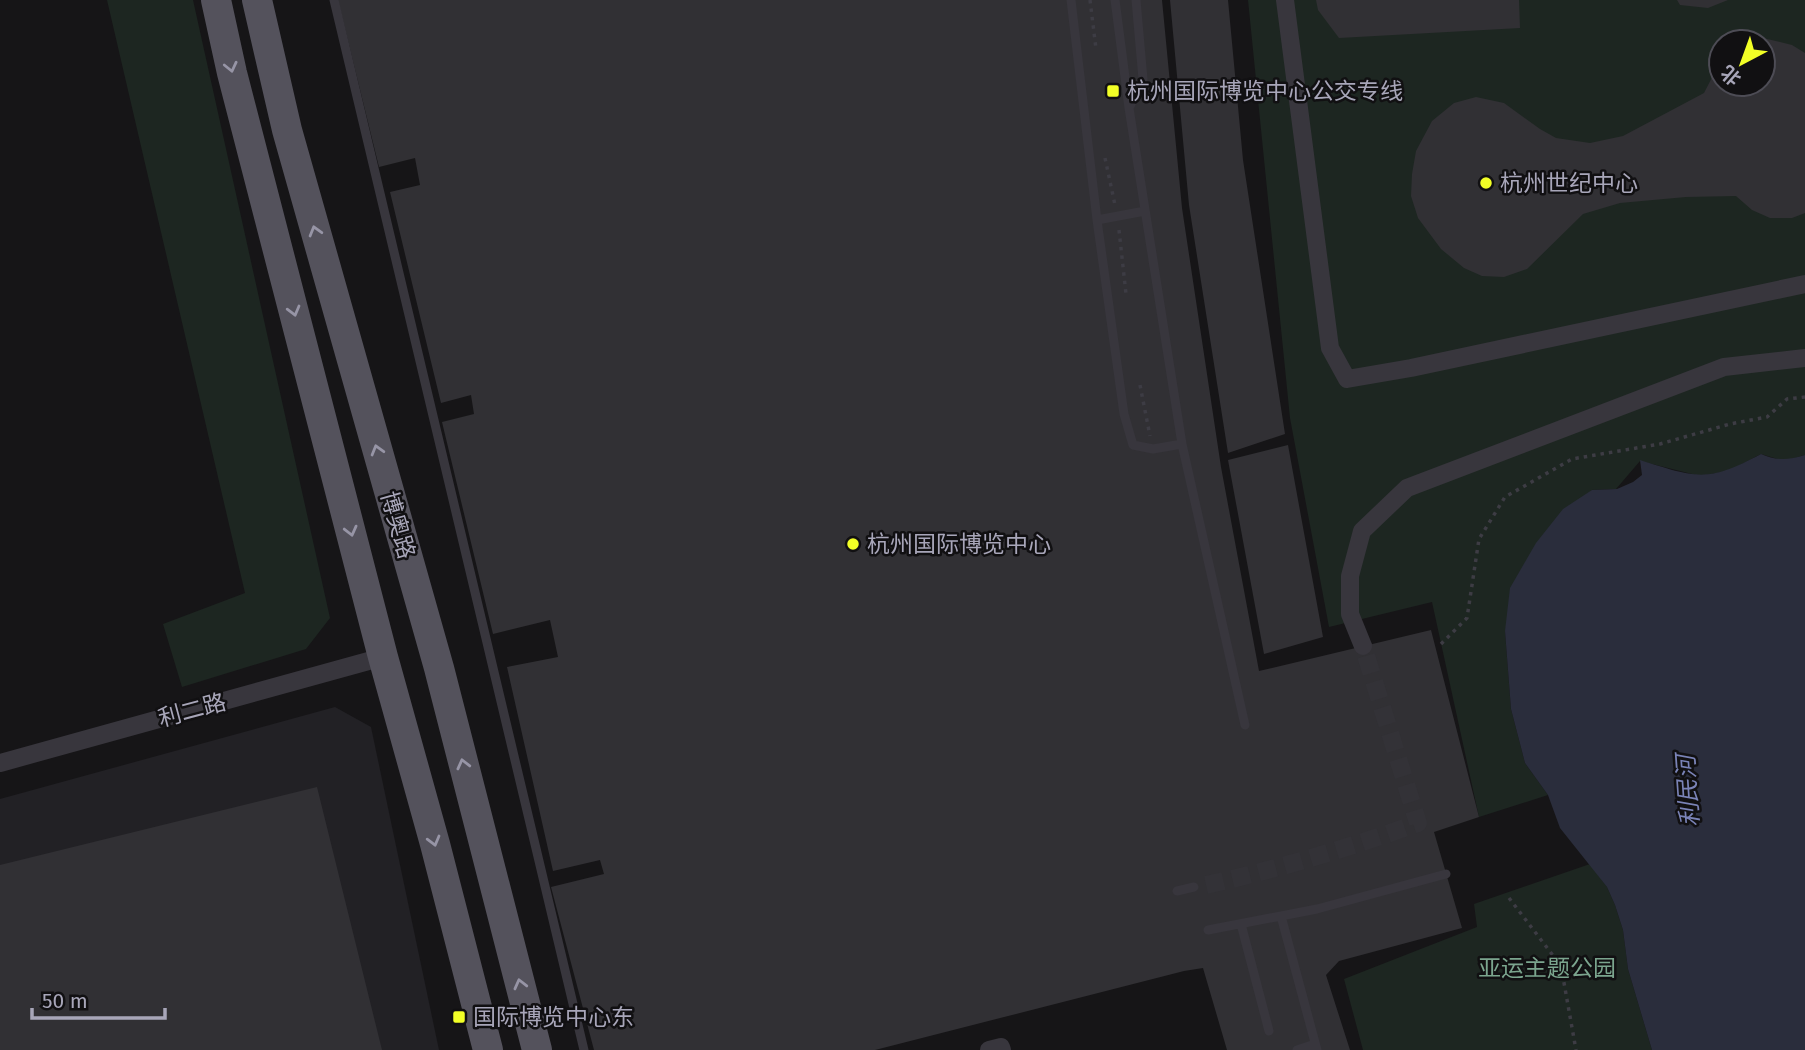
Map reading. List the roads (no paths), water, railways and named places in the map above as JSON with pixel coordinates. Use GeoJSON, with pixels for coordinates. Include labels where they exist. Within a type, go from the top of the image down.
{"type":"FeatureCollection","features":[{"type":"Feature","properties":{"kind":"main road","name":"博奥路"},"geometry":{"type":"LineString","coordinates":[[216,0],[232,73],[383,657],[488,1050]]}},
{"type":"Feature","properties":{"kind":"main road","name":"博奥路"},"geometry":{"type":"LineString","coordinates":[[257,0],[287,130],[439,668],[537,1050]]}},
{"type":"Feature","properties":{"kind":"street"},"geometry":{"type":"LineString","coordinates":[[1285,0],[1330,348],[1347,379],[1411,368],[1805,284]]}},
{"type":"Feature","properties":{"kind":"street"},"geometry":{"type":"LineString","coordinates":[[1363,646],[1350,614],[1350,576],[1362,531],[1407,488],[1724,367],[1805,358]]}},
{"type":"Feature","properties":{"kind":"street","name":"利二路"},"geometry":{"type":"LineString","coordinates":[[0,763],[383,657]]}},
{"type":"Feature","properties":{"kind":"street"},"geometry":{"type":"LineString","coordinates":[[989,1050],[1001,1047],[1002,1050]]}},
{"type":"Feature","properties":{"kind":"lane"},"geometry":{"type":"LineString","coordinates":[[334,0],[584,1050]]}},
{"type":"Feature","properties":{"kind":"lane"},"geometry":{"type":"LineString","coordinates":[[1071,0],[1097,220],[1124,414],[1133,445],[1153,449],[1182,444]]}},
{"type":"Feature","properties":{"kind":"lane"},"geometry":{"type":"LineString","coordinates":[[1115,0],[1129,108],[1182,444],[1245,724]]}},
{"type":"Feature","properties":{"kind":"lane"},"geometry":{"type":"LineString","coordinates":[[1129,108],[1143,79],[1136,0]]}},
{"type":"Feature","properties":{"kind":"lane"},"geometry":{"type":"LineString","coordinates":[[1097,220],[1145,211]]}},
{"type":"Feature","properties":{"kind":"lane"},"geometry":{"type":"LineString","coordinates":[[1208,930],[1317,909],[1446,874]]}},
{"type":"Feature","properties":{"kind":"lane"},"geometry":{"type":"LineString","coordinates":[[1177,891],[1194,887]]}},
{"type":"Feature","properties":{"kind":"lane"},"geometry":{"type":"LineString","coordinates":[[1281,916],[1316,1047],[1297,1050]]}},
{"type":"Feature","properties":{"kind":"lane"},"geometry":{"type":"LineString","coordinates":[[1241,924],[1269,1031]]}},
{"type":"Feature","properties":{"kind":"water","name":"利民河"},"geometry":{"type":"Polygon","coordinates":[[[1761,454],[1783,459],[1805,455],[1805,1050],[1652,1050],[1628,969],[1623,930],[1615,905],[1607,887],[1560,828],[1548,795],[1525,763],[1511,709],[1505,631],[1510,588],[1536,543],[1563,509],[1592,490],[1617,489],[1633,482],[1642,475],[1640,460],[1675,471],[1702,475],[1727,470],[1761,454]]]}},
{"type":"Feature","properties":{"kind":"tunnel"},"geometry":{"type":"LineString","coordinates":[[1206,885],[1313,857],[1418,823],[1363,646]]}},
{"type":"Feature","properties":{"kind":"place","name":"杭州国际博览中心公交专线"},"geometry":{"type":"Point","coordinates":[1113,91]}},
{"type":"Feature","properties":{"kind":"place","name":"杭州世纪中心"},"geometry":{"type":"Point","coordinates":[1486,183]}},
{"type":"Feature","properties":{"kind":"place","name":"杭州国际博览中心"},"geometry":{"type":"Point","coordinates":[853,544]}},
{"type":"Feature","properties":{"kind":"place","name":"国际博览中心东"},"geometry":{"type":"Point","coordinates":[459,1017]}},
{"type":"Feature","properties":{"kind":"park label","name":"亚运主题公园"},"geometry":{"type":"Point","coordinates":[1547,968]}}]}
